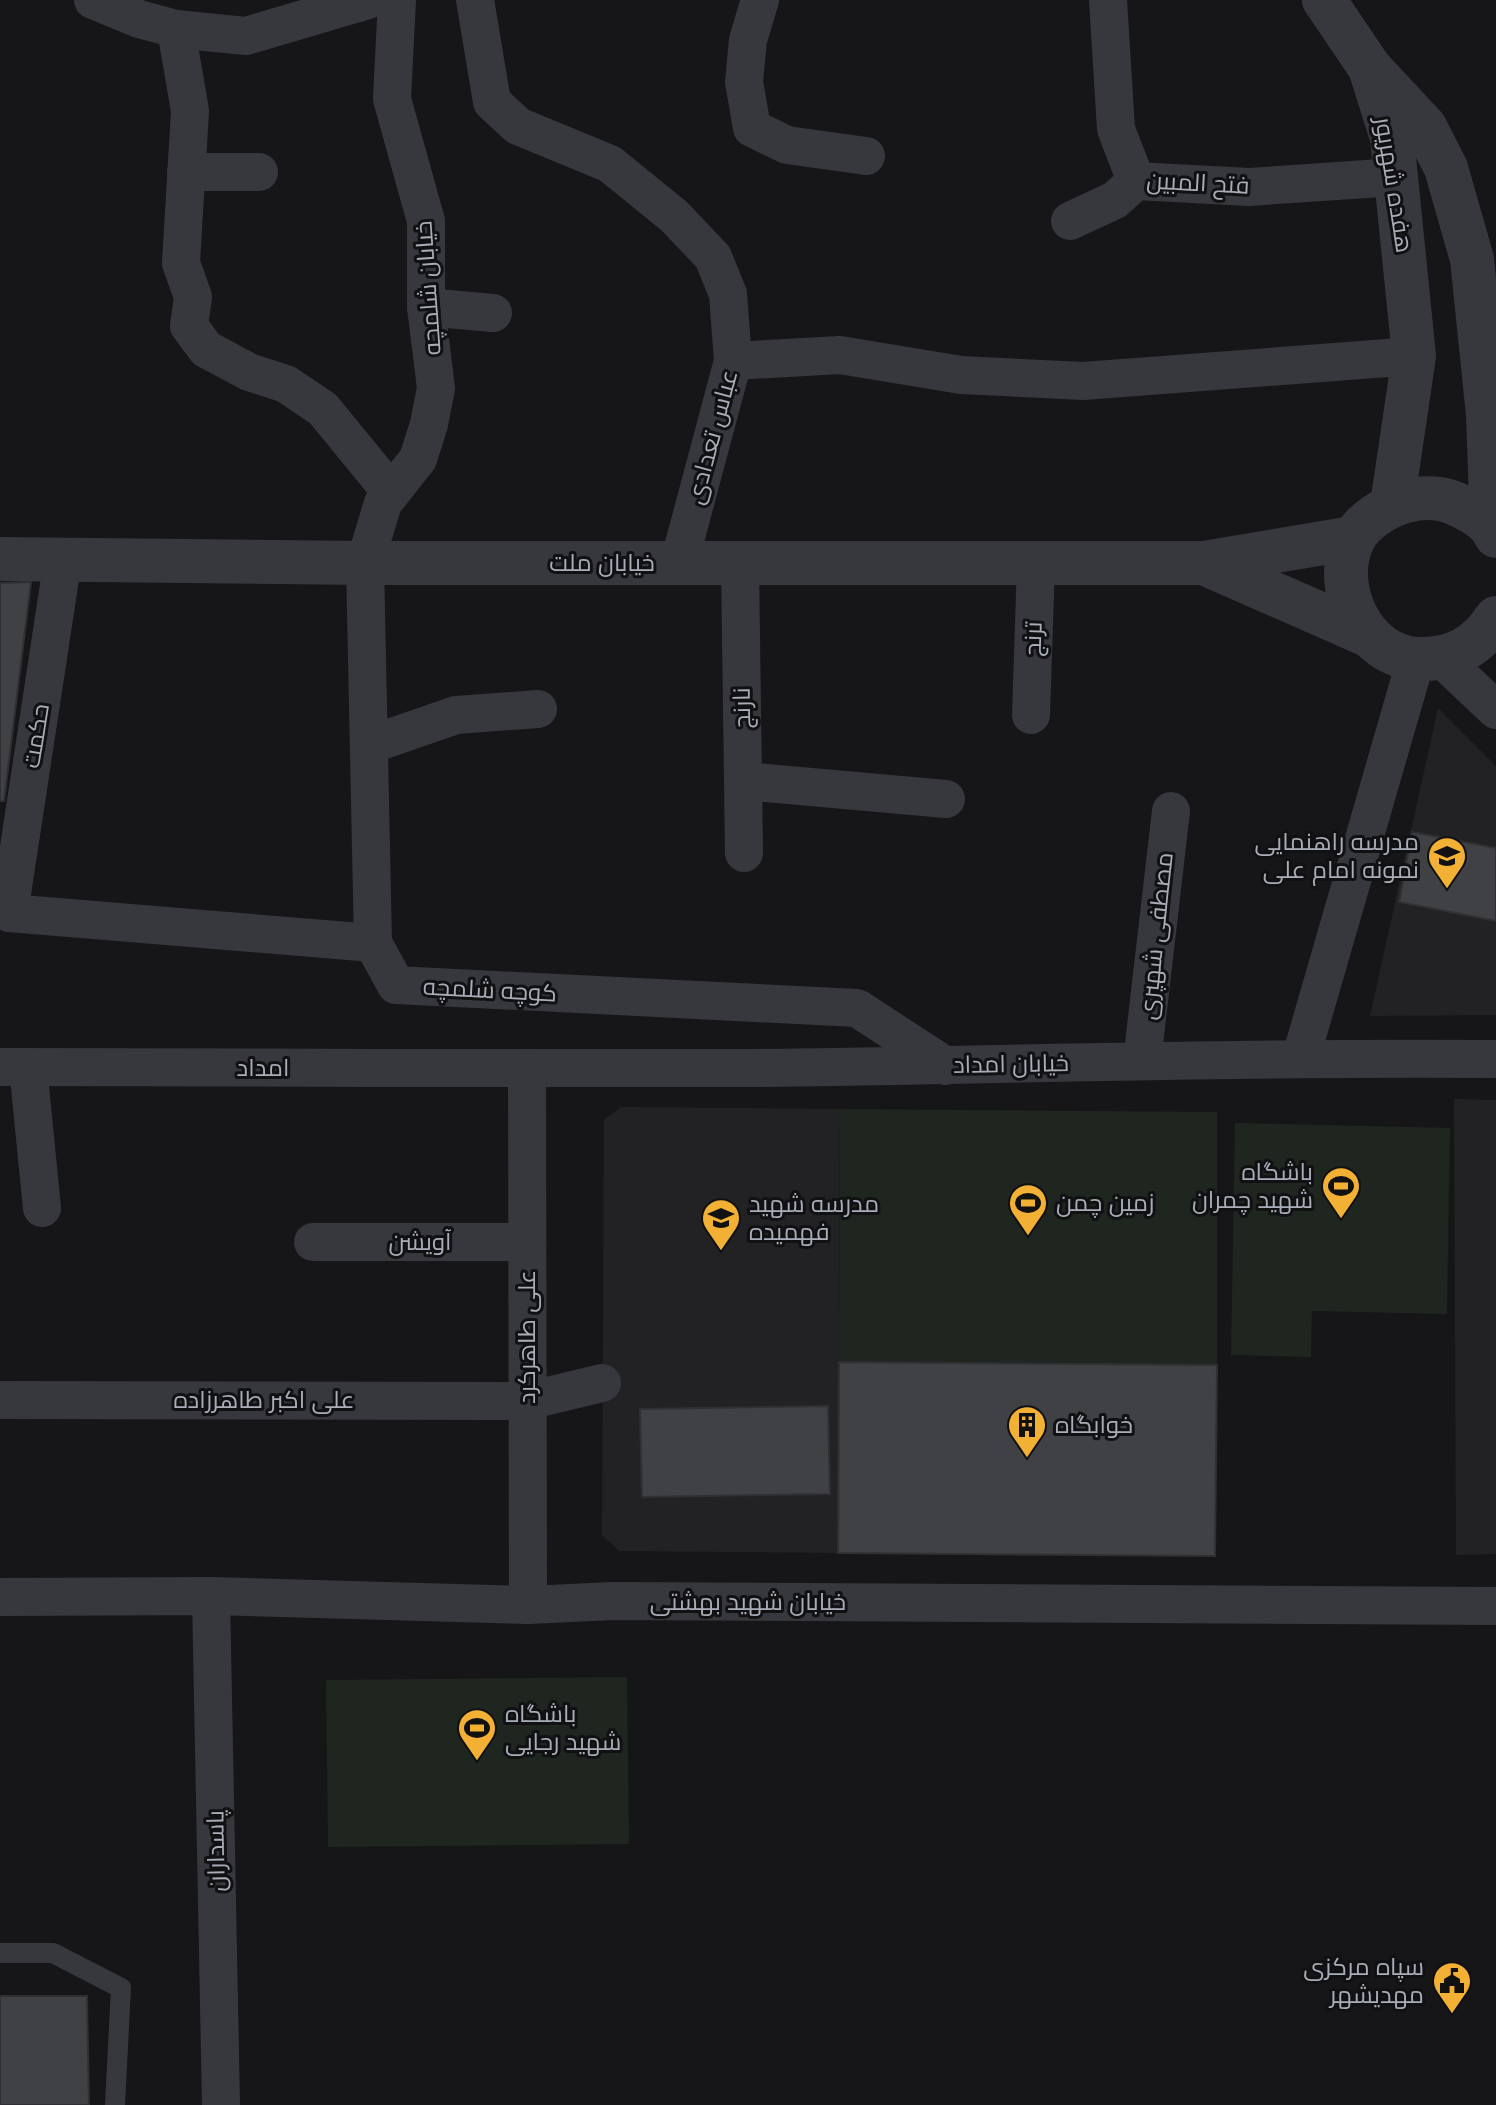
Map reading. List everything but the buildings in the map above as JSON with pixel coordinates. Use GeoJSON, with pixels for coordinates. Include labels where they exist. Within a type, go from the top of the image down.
{"type":"FeatureCollection","features":[{"type":"Feature","properties":{"kind":"street"},"geometry":{"type":"LineString","coordinates":[[93,0],[139,19],[176,29],[246,36],[368,0]]}},
{"type":"Feature","properties":{"kind":"street","name":"خیابان شلمچه"},"geometry":{"type":"LineString","coordinates":[[365,563],[383,503],[418,459],[436,388],[426,307],[426,221],[392,99],[397,0]]}},
{"type":"Feature","properties":{"kind":"street","name":"عباس تعدادی"},"geometry":{"type":"LineString","coordinates":[[475,0],[492,102],[518,126],[610,164],[674,216],[713,257],[728,294],[733,361],[679,563]]}},
{"type":"Feature","properties":{"kind":"street"},"geometry":{"type":"LineString","coordinates":[[760,0],[748,40],[744,82],[752,128],[787,145],[866,156]]}},
{"type":"Feature","properties":{"kind":"street","name":"فتح المبین"},"geometry":{"type":"LineString","coordinates":[[1108,0],[1116,129],[1136,181],[1249,187],[1396,177]]}},
{"type":"Feature","properties":{"kind":"street"},"geometry":{"type":"LineString","coordinates":[[1324,0],[1370,68]]}},
{"type":"Feature","properties":{"kind":"street"},"geometry":{"type":"LineString","coordinates":[[176,29],[190,111],[181,263],[193,297],[189,326],[206,349],[249,372],[286,384],[323,409],[391,492]]}},
{"type":"Feature","properties":{"kind":"street","name":"هفده شهریور"},"geometry":{"type":"LineString","coordinates":[[1370,68],[1392,138],[1414,356],[1392,505]]}},
{"type":"Feature","properties":{"kind":"street","name":"هفده شهریور"},"geometry":{"type":"LineString","coordinates":[[1370,68],[1425,127],[1446,168],[1472,259],[1488,415],[1494,531]]}},
{"type":"Feature","properties":{"kind":"street"},"geometry":{"type":"LineString","coordinates":[[186,172],[259,172]]}},
{"type":"Feature","properties":{"kind":"street"},"geometry":{"type":"LineString","coordinates":[[1070,221],[1115,200],[1136,181]]}},
{"type":"Feature","properties":{"kind":"street"},"geometry":{"type":"LineString","coordinates":[[426,307],[493,313]]}},
{"type":"Feature","properties":{"kind":"street"},"geometry":{"type":"LineString","coordinates":[[733,361],[840,355],[961,375],[1083,381],[1414,356]]}},
{"type":"Feature","properties":{"kind":"street"},"geometry":{"type":"LineString","coordinates":[[1370,636],[1354,616],[1346,591],[1346,566],[1353,538],[1369,521],[1392,505],[1418,498],[1446,500],[1471,510],[1494,531]]}},
{"type":"Feature","properties":{"kind":"street"},"geometry":{"type":"LineString","coordinates":[[1204,563],[1353,538]]}},
{"type":"Feature","properties":{"kind":"street","name":"خیابان ملت"},"geometry":{"type":"LineString","coordinates":[[0,559],[365,563],[1204,563]]}},
{"type":"Feature","properties":{"kind":"street","name":"حکمت"},"geometry":{"type":"LineString","coordinates":[[63,559],[9,913],[373,943]]}},
{"type":"Feature","properties":{"kind":"street","name":"کوچه شلمچه"},"geometry":{"type":"LineString","coordinates":[[365,563],[373,943],[396,985],[857,1008],[946,1066]]}},
{"type":"Feature","properties":{"kind":"street","name":"نارنج"},"geometry":{"type":"LineString","coordinates":[[740,563],[744,853]]}},
{"type":"Feature","properties":{"kind":"street","name":"ترنج"},"geometry":{"type":"LineString","coordinates":[[1031,715],[1036,563]]}},
{"type":"Feature","properties":{"kind":"street"},"geometry":{"type":"LineString","coordinates":[[1204,563],[1370,636],[1391,651],[1428,658],[1465,650],[1487,632],[1496,618]]}},
{"type":"Feature","properties":{"kind":"street"},"geometry":{"type":"LineString","coordinates":[[1428,658],[1496,710]]}},
{"type":"Feature","properties":{"kind":"street"},"geometry":{"type":"LineString","coordinates":[[1301,1057],[1428,658]]}},
{"type":"Feature","properties":{"kind":"street"},"geometry":{"type":"LineString","coordinates":[[369,745],[456,715],[538,709]]}},
{"type":"Feature","properties":{"kind":"street"},"geometry":{"type":"LineString","coordinates":[[743,781],[946,799]]}},
{"type":"Feature","properties":{"kind":"street","name":"مصطفی شهپری"},"geometry":{"type":"LineString","coordinates":[[1142,1061],[1171,811]]}},
{"type":"Feature","properties":{"kind":"street","name":"خیابان امداد"},"geometry":{"type":"LineString","coordinates":[[527,1070],[946,1066],[1301,1057],[1496,1059]]}},
{"type":"Feature","properties":{"kind":"street"},"geometry":{"type":"LineString","coordinates":[[14,1067],[42,1208]]}},
{"type":"Feature","properties":{"kind":"street","name":"امداد"},"geometry":{"type":"LineString","coordinates":[[14,1067],[527,1070]]}},
{"type":"Feature","properties":{"kind":"street","name":"علی طاهرکرد"},"geometry":{"type":"LineString","coordinates":[[527,1070],[528,1605]]}},
{"type":"Feature","properties":{"kind":"street","name":"آویشن"},"geometry":{"type":"LineString","coordinates":[[313,1242],[527,1242]]}},
{"type":"Feature","properties":{"kind":"street","name":"علی اکبر طاهرزاده"},"geometry":{"type":"LineString","coordinates":[[0,1400],[527,1401],[602,1383]]}},
{"type":"Feature","properties":{"kind":"street","name":"خیابان شهید بهشتی"},"geometry":{"type":"LineString","coordinates":[[0,1597],[211,1596],[528,1605],[629,1601],[1496,1606]]}},
{"type":"Feature","properties":{"kind":"street","name":"پاسداران"},"geometry":{"type":"LineString","coordinates":[[211,1596],[221,2105]]}},
{"type":"Feature","properties":{"kind":"lane"},"geometry":{"type":"LineString","coordinates":[[0,1953],[53,1953],[121,1988],[115,2105]]}},
{"type":"Feature","properties":{"kind":"shaded area","name":"مدرسه راهنمایی نمونه امام علی"},"geometry":{"type":"Polygon","coordinates":[[[1438,708],[1496,766],[1496,1015],[1370,1016],[1438,708]]]}},
{"type":"Feature","properties":{"kind":"shaded area"},"geometry":{"type":"Polygon","coordinates":[[[1454,1099],[1496,1100],[1496,1554],[1456,1555],[1454,1099]]]}},
{"type":"Feature","properties":{"kind":"shaded area","name":"مدرسه شهید فهمیده"},"geometry":{"type":"Polygon","coordinates":[[[621,1107],[840,1109],[838,1553],[619,1551],[602,1535],[604,1120],[621,1107]]]}},
{"type":"Feature","properties":{"kind":"shaded area","name":"زمین چمن"},"geometry":{"type":"Polygon","coordinates":[[[840,1109],[1217,1112],[1217,1365],[839,1362],[840,1109]]]}},
{"type":"Feature","properties":{"kind":"shaded area","name":"باشگاه شهید چمران"},"geometry":{"type":"Polygon","coordinates":[[[1235,1123],[1450,1128],[1447,1314],[1312,1311],[1311,1357],[1231,1355],[1235,1123]]]}},
{"type":"Feature","properties":{"kind":"shaded area","name":"باشگاه شهید رجایی"},"geometry":{"type":"Polygon","coordinates":[[[627,1677],[629,1844],[328,1847],[326,1680],[627,1677]]]}},
{"type":"Feature","properties":{"kind":"place","name":"مدرسه راهنمایی نمونه امام علی"},"geometry":{"type":"Point","coordinates":[1447,890]}},
{"type":"Feature","properties":{"kind":"place","name":"باشگاه شهید چمران"},"geometry":{"type":"Point","coordinates":[1341,1220]}},
{"type":"Feature","properties":{"kind":"place","name":"زمین چمن"},"geometry":{"type":"Point","coordinates":[1028,1237]}},
{"type":"Feature","properties":{"kind":"place","name":"مدرسه شهید فهمیده"},"geometry":{"type":"Point","coordinates":[721,1252]}},
{"type":"Feature","properties":{"kind":"place","name":"خوابگاه"},"geometry":{"type":"Point","coordinates":[1027,1459]}},
{"type":"Feature","properties":{"kind":"place","name":"باشگاه شهید رجایی"},"geometry":{"type":"Point","coordinates":[477,1762]}},
{"type":"Feature","properties":{"kind":"place","name":"سپاه مرکزی مهدیشهر"},"geometry":{"type":"Point","coordinates":[1452,2015]}}]}
